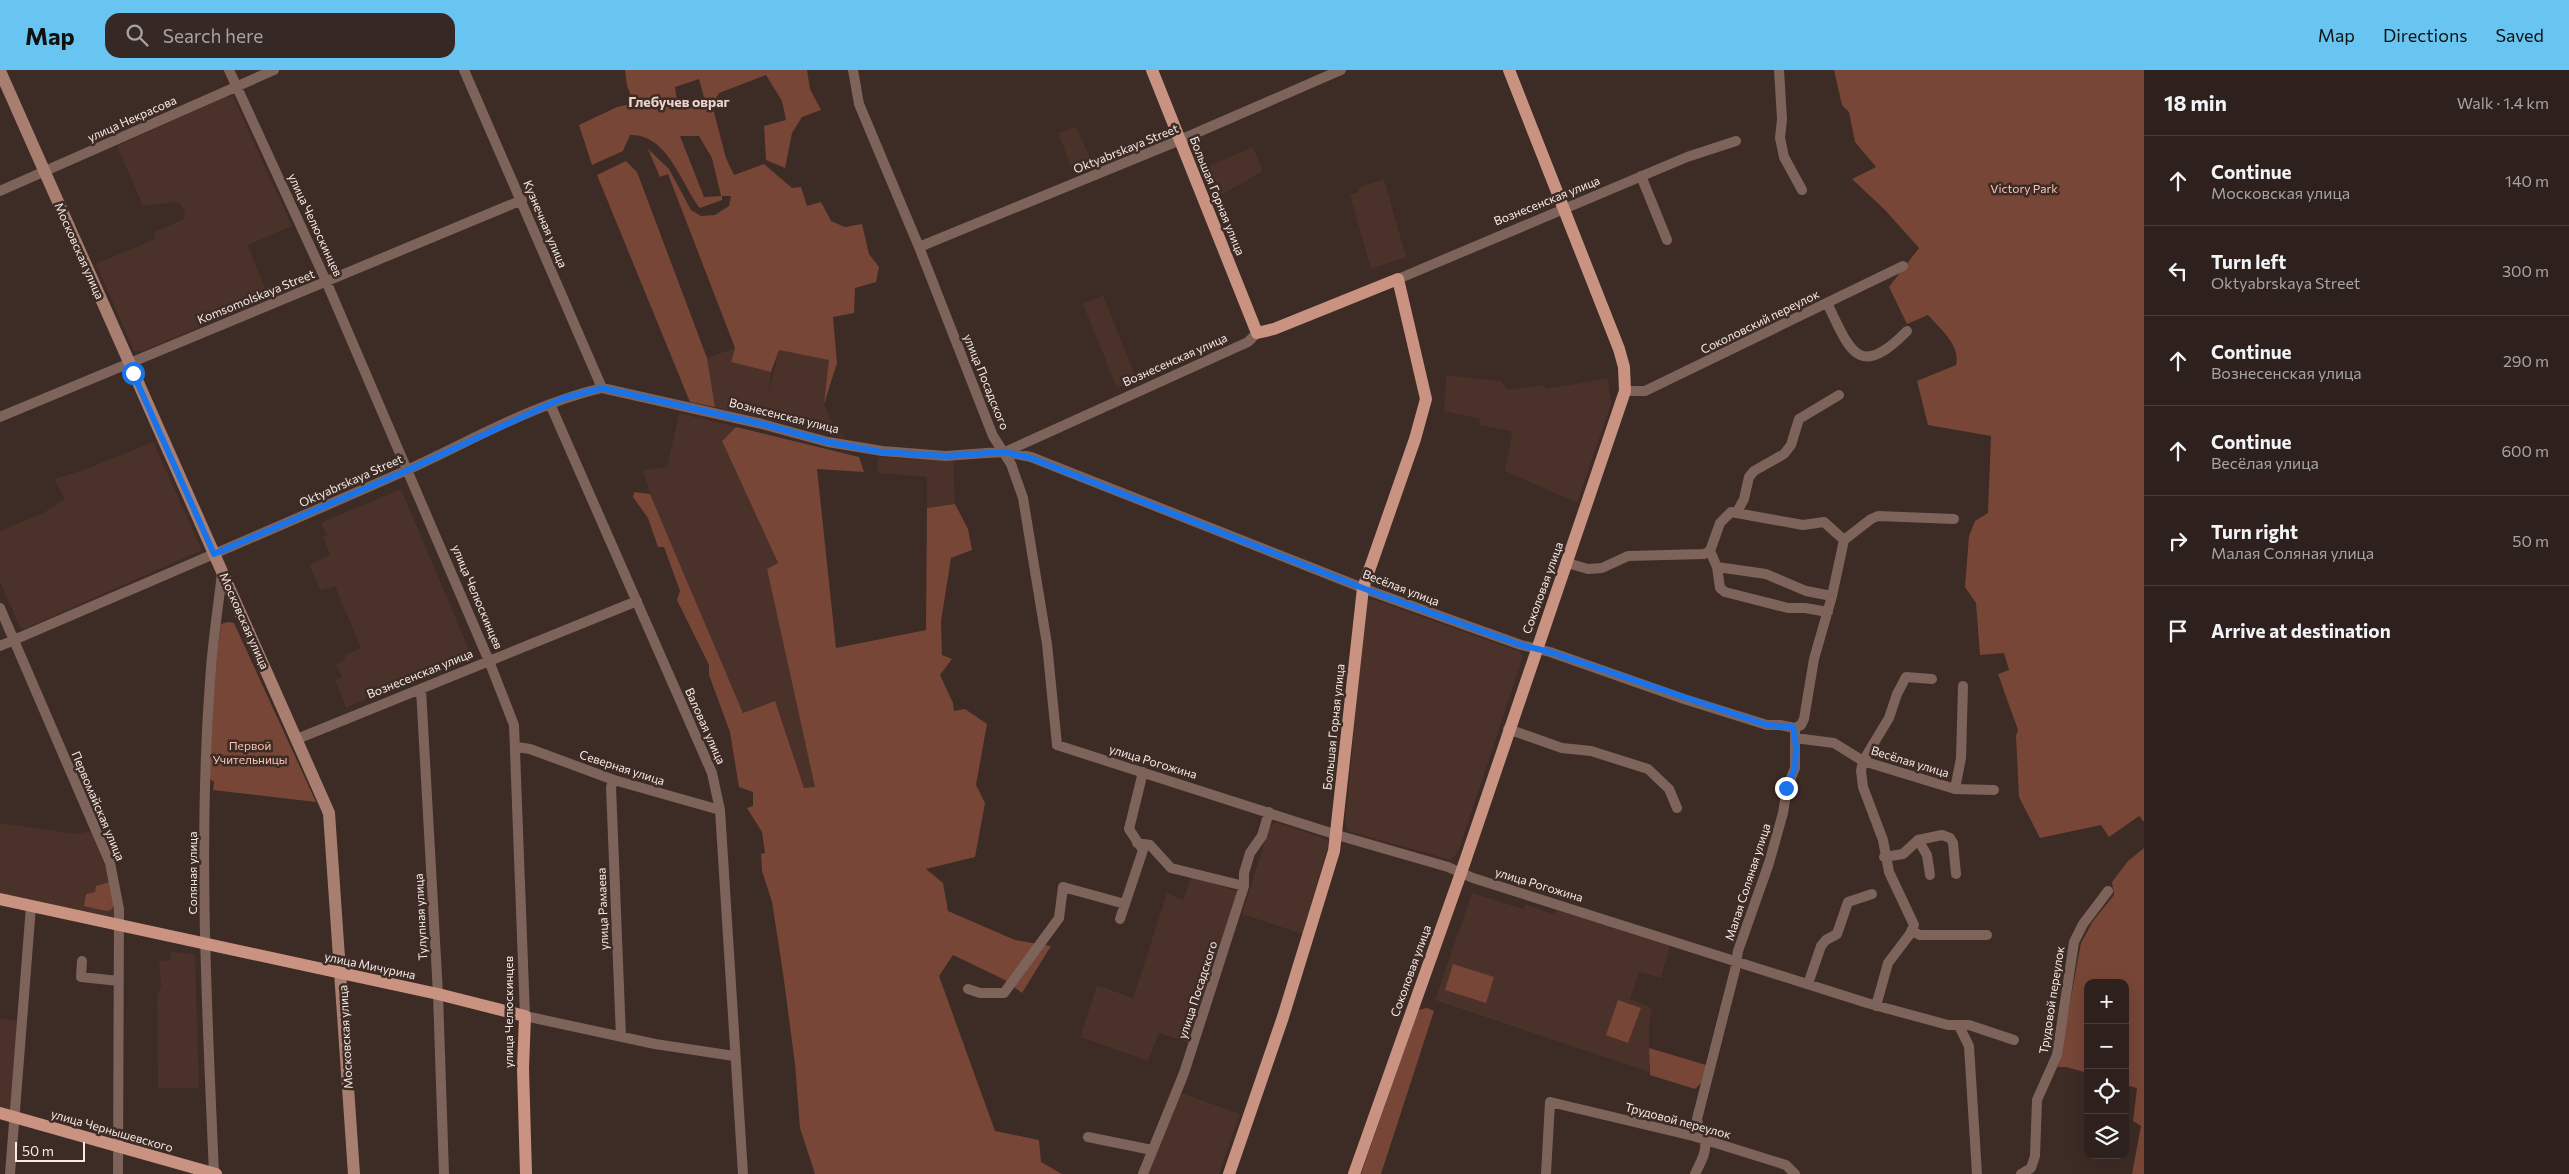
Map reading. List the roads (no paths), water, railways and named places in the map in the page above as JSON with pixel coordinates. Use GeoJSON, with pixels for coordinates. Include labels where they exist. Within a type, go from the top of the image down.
{"type":"FeatureCollection","features":[{"type":"Feature","properties":{"kind":"main road","name":"Большая Горная улица"},"geometry":{"type":"LineString","coordinates":[[1152,70],[1257,333]]}},
{"type":"Feature","properties":{"kind":"main road","name":"Соколовая улица"},"geometry":{"type":"LineString","coordinates":[[1354,1174],[1461,872],[1508,729],[1567,563],[1625,390],[1624,367],[1619,349],[1509,70]]}},
{"type":"Feature","properties":{"kind":"main road","name":"Московская улица"},"geometry":{"type":"LineString","coordinates":[[0,71],[329,812],[342,975],[354,1174]]}},
{"type":"Feature","properties":{"kind":"main road","name":"Большая Горная улица"},"geometry":{"type":"LineString","coordinates":[[1228,1174],[1283,1017],[1338,835],[1363,588],[1415,439],[1426,399],[1398,279]]}},
{"type":"Feature","properties":{"kind":"main road","name":"Вознесенская улица"},"geometry":{"type":"LineString","coordinates":[[1257,333],[1274,329],[1398,279]]}},
{"type":"Feature","properties":{"kind":"main road","name":"улица Мичурина"},"geometry":{"type":"LineString","coordinates":[[0,899],[342,975],[438,994],[525,1016]]}},
{"type":"Feature","properties":{"kind":"main road","name":"улица Челюскинцев"},"geometry":{"type":"LineString","coordinates":[[525,1016],[523,1068],[526,1174]]}},
{"type":"Feature","properties":{"kind":"main road","name":"улица Чернышевского"},"geometry":{"type":"LineString","coordinates":[[0,1113],[214,1174]]}},
{"type":"Feature","properties":{"kind":"street","name":"улица Челюскинцев"},"geometry":{"type":"LineString","coordinates":[[228,70],[326,281],[489,661],[514,725],[517,747],[525,1016]]}},
{"type":"Feature","properties":{"kind":"street","name":"улица Некрасова"},"geometry":{"type":"LineString","coordinates":[[0,191],[274,70]]}},
{"type":"Feature","properties":{"kind":"street","name":"Кузнечная улица"},"geometry":{"type":"LineString","coordinates":[[464,70],[602,388]]}},
{"type":"Feature","properties":{"kind":"street","name":"улица Посадского"},"geometry":{"type":"LineString","coordinates":[[853,70],[859,104],[919,247],[993,436],[1004,452],[1023,498],[1047,644],[1057,744]]}},
{"type":"Feature","properties":{"kind":"street","name":"Oktyabrskaya Street"},"geometry":{"type":"LineString","coordinates":[[919,247],[1180,140],[1341,70]]}},
{"type":"Feature","properties":{"kind":"street"},"geometry":{"type":"LineString","coordinates":[[1779,70],[1782,119],[1780,138],[1784,157],[1802,190]]}},
{"type":"Feature","properties":{"kind":"street","name":"Вознесенская улица"},"geometry":{"type":"LineString","coordinates":[[1398,279],[1687,157],[1736,142]]}},
{"type":"Feature","properties":{"kind":"street"},"geometry":{"type":"LineString","coordinates":[[1641,176],[1667,240]]}},
{"type":"Feature","properties":{"kind":"street","name":"Komsomolskaya Street"},"geometry":{"type":"LineString","coordinates":[[0,416],[522,200]]}},
{"type":"Feature","properties":{"kind":"street","name":"Соколовский переулок"},"geometry":{"type":"LineString","coordinates":[[1625,390],[1645,391],[1903,266]]}},
{"type":"Feature","properties":{"kind":"street"},"geometry":{"type":"LineString","coordinates":[[1827,303],[1848,346],[1856,354],[1874,357],[1894,344],[1907,331]]}},
{"type":"Feature","properties":{"kind":"street","name":"Вознесенская улица"},"geometry":{"type":"LineString","coordinates":[[602,388],[762,424],[828,442],[882,452],[946,456],[1004,452],[1248,342],[1257,333]]}},
{"type":"Feature","properties":{"kind":"street","name":"Oktyabrskaya Street"},"geometry":{"type":"LineString","coordinates":[[0,646],[408,470],[564,398],[602,388]]}},
{"type":"Feature","properties":{"kind":"street"},"geometry":{"type":"LineString","coordinates":[[1737,512],[1744,499],[1749,477],[1754,471],[1784,454],[1790,444],[1799,419],[1839,394]]}},
{"type":"Feature","properties":{"kind":"street","name":"Валовая улица"},"geometry":{"type":"LineString","coordinates":[[550,404],[712,773],[720,810],[734,1056],[743,1174]]}},
{"type":"Feature","properties":{"kind":"street","name":"Весёлая улица"},"geometry":{"type":"LineString","coordinates":[[1004,452],[1031,458],[1363,588],[1536,649],[1767,725],[1780,725],[1795,733],[1834,743],[1863,761],[1955,789],[1994,790]]}},
{"type":"Feature","properties":{"kind":"street"},"geometry":{"type":"LineString","coordinates":[[1828,612],[1805,608],[1788,608],[1725,592],[1720,588],[1717,567],[1710,550],[1716,530],[1724,518],[1730,512],[1737,512],[1763,519],[1803,525],[1824,522],[1844,540],[1878,516],[1954,519]]}},
{"type":"Feature","properties":{"kind":"street","name":"Малая Соляная улица"},"geometry":{"type":"LineString","coordinates":[[1695,1174],[1706,1148],[1699,1131],[1698,1119],[1738,951],[1777,837],[1786,788],[1795,768],[1795,733],[1804,719],[1814,659],[1828,612],[1844,540]]}},
{"type":"Feature","properties":{"kind":"street"},"geometry":{"type":"LineString","coordinates":[[1567,563],[1588,569],[1602,568],[1628,556],[1704,554],[1710,550]]}},
{"type":"Feature","properties":{"kind":"street"},"geometry":{"type":"LineString","coordinates":[[1717,567],[1766,574],[1806,591],[1832,596]]}},
{"type":"Feature","properties":{"kind":"street","name":"Соляная улица"},"geometry":{"type":"LineString","coordinates":[[214,1174],[205,945],[205,791],[209,690],[222,573]]}},
{"type":"Feature","properties":{"kind":"street","name":"Вознесенская улица"},"geometry":{"type":"LineString","coordinates":[[297,739],[637,602]]}},
{"type":"Feature","properties":{"kind":"street","name":"Первомайская улица"},"geometry":{"type":"LineString","coordinates":[[0,608],[110,863],[117,890],[119,924],[118,1174]]}},
{"type":"Feature","properties":{"kind":"street"},"geometry":{"type":"LineString","coordinates":[[1876,1006],[1888,963],[1912,931],[1914,924],[1889,872],[1884,857],[1882,840],[1863,787],[1863,761],[1889,718],[1897,694],[1906,677],[1932,679]]}},
{"type":"Feature","properties":{"kind":"street"},"geometry":{"type":"LineString","coordinates":[[1955,789],[1962,758],[1963,686]]}},
{"type":"Feature","properties":{"kind":"street","name":"Тулупная улица"},"geometry":{"type":"LineString","coordinates":[[421,689],[438,994],[444,1174]]}},
{"type":"Feature","properties":{"kind":"street"},"geometry":{"type":"LineString","coordinates":[[1508,729],[1562,748],[1591,751],[1648,769],[1669,789],[1677,808]]}},
{"type":"Feature","properties":{"kind":"street","name":"улица Рогожина"},"geometry":{"type":"LineString","coordinates":[[1057,744],[1876,1006],[1959,1026],[1969,1025],[2014,1040]]}},
{"type":"Feature","properties":{"kind":"street","name":"Северная улица"},"geometry":{"type":"LineString","coordinates":[[517,747],[530,749],[614,780],[720,810]]}},
{"type":"Feature","properties":{"kind":"street"},"geometry":{"type":"LineString","coordinates":[[1120,919],[1143,850],[1129,829],[1143,772]]}},
{"type":"Feature","properties":{"kind":"street","name":"улица Рамаева"},"geometry":{"type":"LineString","coordinates":[[614,780],[612,787],[621,1037]]}},
{"type":"Feature","properties":{"kind":"street","name":"улица Посадского"},"geometry":{"type":"LineString","coordinates":[[1143,1174],[1184,1073],[1244,886],[1244,873],[1250,853],[1262,836],[1269,812]]}},
{"type":"Feature","properties":{"kind":"street"},"geometry":{"type":"LineString","coordinates":[[1884,857],[1904,854],[1918,840],[1942,835],[1950,838],[1952,843],[1956,874]]}},
{"type":"Feature","properties":{"kind":"street"},"geometry":{"type":"LineString","coordinates":[[1918,840],[1926,855],[1930,875]]}},
{"type":"Feature","properties":{"kind":"street"},"geometry":{"type":"LineString","coordinates":[[1137,843],[1150,845],[1171,868],[1244,886]]}},
{"type":"Feature","properties":{"kind":"street"},"geometry":{"type":"LineString","coordinates":[[968,989],[980,993],[1004,993],[1059,918],[1063,887],[1125,904]]}},
{"type":"Feature","properties":{"kind":"street","name":"Трудовой переулок"},"geometry":{"type":"LineString","coordinates":[[2020,1174],[2031,1168],[2035,1156],[2037,1100],[2057,1055],[2074,942],[2083,924],[2108,891]]}},
{"type":"Feature","properties":{"kind":"street"},"geometry":{"type":"LineString","coordinates":[[1808,984],[1821,946],[1826,940],[1837,934],[1848,902],[1872,894]]}},
{"type":"Feature","properties":{"kind":"street"},"geometry":{"type":"LineString","coordinates":[[10,1174],[16,1118],[31,906]]}},
{"type":"Feature","properties":{"kind":"street"},"geometry":{"type":"LineString","coordinates":[[1912,931],[1920,935],[1986,935]]}},
{"type":"Feature","properties":{"kind":"street"},"geometry":{"type":"LineString","coordinates":[[82,961],[81,977],[119,981]]}},
{"type":"Feature","properties":{"kind":"street","name":"улица Мичурина"},"geometry":{"type":"LineString","coordinates":[[525,1016],[621,1037],[734,1056]]}},
{"type":"Feature","properties":{"kind":"street"},"geometry":{"type":"LineString","coordinates":[[1959,1026],[1969,1046],[1977,1174]]}},
{"type":"Feature","properties":{"kind":"street","name":"Трудовой переулок"},"geometry":{"type":"LineString","coordinates":[[1546,1174],[1550,1102],[1640,1122],[1704,1140],[1786,1165],[1795,1174]]}},
{"type":"Feature","properties":{"kind":"street"},"geometry":{"type":"LineString","coordinates":[[1088,1137],[1152,1150]]}},
{"type":"Feature","properties":{"kind":"district","name":"Глебучев овраг"},"geometry":{"type":"Point","coordinates":[679,102]}},
{"type":"Feature","properties":{"kind":"park label","name":"Victory Park"},"geometry":{"type":"Point","coordinates":[2024,189]}},
{"type":"Feature","properties":{"kind":"park label","name":"Первой Учительницы"},"geometry":{"type":"Point","coordinates":[250,753]}}]}
